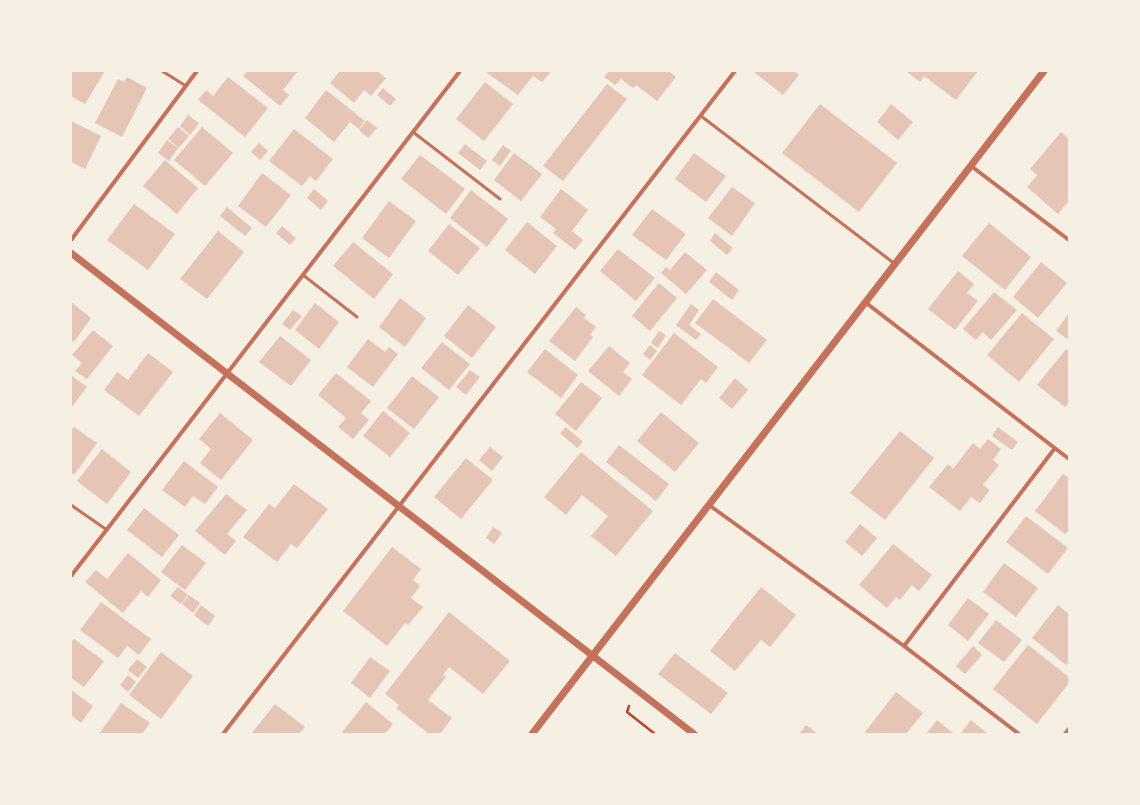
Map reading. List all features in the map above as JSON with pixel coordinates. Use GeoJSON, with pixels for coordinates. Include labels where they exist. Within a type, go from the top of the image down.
{"type":"FeatureCollection","features":[{"type":"Feature","properties":{"kind":"street"},"geometry":{"type":"LineString","coordinates":[[71,240],[197,71]]}},
{"type":"Feature","properties":{"kind":"street"},"geometry":{"type":"LineString","coordinates":[[71,576],[460,71]]}},
{"type":"Feature","properties":{"kind":"street"},"geometry":{"type":"LineString","coordinates":[[223,734],[735,71]]}},
{"type":"Feature","properties":{"kind":"street"},"geometry":{"type":"LineString","coordinates":[[532,734],[1044,71]]}},
{"type":"Feature","properties":{"kind":"street"},"geometry":{"type":"LineString","coordinates":[[971,166],[1069,240]]}},
{"type":"Feature","properties":{"kind":"street"},"geometry":{"type":"LineString","coordinates":[[71,253],[694,734]]}},
{"type":"Feature","properties":{"kind":"street"},"geometry":{"type":"LineString","coordinates":[[865,302],[1069,459]]}},
{"type":"Feature","properties":{"kind":"street"},"geometry":{"type":"LineString","coordinates":[[904,646],[1055,448]]}},
{"type":"Feature","properties":{"kind":"street"},"geometry":{"type":"LineString","coordinates":[[709,505],[904,646],[1019,734]]}},
{"type":"Feature","properties":{"kind":"street"},"geometry":{"type":"LineString","coordinates":[[1065,734],[1069,729]]}},
{"type":"Feature","properties":{"kind":"lane"},"geometry":{"type":"LineString","coordinates":[[162,71],[186,86]]}},
{"type":"Feature","properties":{"kind":"lane"},"geometry":{"type":"LineString","coordinates":[[701,116],[895,264]]}},
{"type":"Feature","properties":{"kind":"lane"},"geometry":{"type":"LineString","coordinates":[[413,132],[500,199]]}},
{"type":"Feature","properties":{"kind":"lane"},"geometry":{"type":"LineString","coordinates":[[303,275],[358,317]]}},
{"type":"Feature","properties":{"kind":"lane"},"geometry":{"type":"LineString","coordinates":[[71,505],[107,530]]}},
{"type":"Feature","properties":{"kind":"building"},"geometry":{"type":"Polygon","coordinates":[[[71,71],[105,71],[85,104],[71,96],[71,71]]]}},
{"type":"Feature","properties":{"kind":"building"},"geometry":{"type":"Polygon","coordinates":[[[248,71],[298,71],[283,90],[289,95],[280,106],[243,76],[248,71]]]}},
{"type":"Feature","properties":{"kind":"building"},"geometry":{"type":"Polygon","coordinates":[[[340,71],[377,71],[386,78],[371,96],[364,90],[354,103],[330,83],[340,71]]]}},
{"type":"Feature","properties":{"kind":"building"},"geometry":{"type":"Polygon","coordinates":[[[489,71],[551,71],[542,82],[533,76],[518,95],[487,73],[489,71]]]}},
{"type":"Feature","properties":{"kind":"building"},"geometry":{"type":"Polygon","coordinates":[[[609,71],[669,71],[676,77],[657,101],[636,85],[633,88],[621,79],[615,85],[604,77],[609,71]]]}},
{"type":"Feature","properties":{"kind":"building"},"geometry":{"type":"Polygon","coordinates":[[[794,71],[799,75],[783,95],[754,72],[794,71]]]}},
{"type":"Feature","properties":{"kind":"building"},"geometry":{"type":"Polygon","coordinates":[[[906,71],[978,71],[956,100],[924,76],[920,82],[906,71]]]}},
{"type":"Feature","properties":{"kind":"building"},"geometry":{"type":"Polygon","coordinates":[[[127,77],[147,88],[122,137],[95,123],[118,79],[124,82],[127,77]]]}},
{"type":"Feature","properties":{"kind":"building"},"geometry":{"type":"Polygon","coordinates":[[[228,77],[268,108],[245,137],[198,100],[206,90],[213,96],[228,77]]]}},
{"type":"Feature","properties":{"kind":"building"},"geometry":{"type":"Polygon","coordinates":[[[485,82],[513,104],[484,141],[456,119],[485,82]]]}},
{"type":"Feature","properties":{"kind":"building"},"geometry":{"type":"Polygon","coordinates":[[[607,84],[627,99],[563,181],[543,166],[607,84]]]}},
{"type":"Feature","properties":{"kind":"building"},"geometry":{"type":"Polygon","coordinates":[[[383,88],[396,99],[390,106],[377,95],[383,88]]]}},
{"type":"Feature","properties":{"kind":"building"},"geometry":{"type":"Polygon","coordinates":[[[326,90],[365,121],[359,129],[350,122],[334,142],[305,118],[326,90]]]}},
{"type":"Feature","properties":{"kind":"building"},"geometry":{"type":"Polygon","coordinates":[[[820,104],[897,163],[859,212],[782,153],[820,104]]]}},
{"type":"Feature","properties":{"kind":"building"},"geometry":{"type":"Polygon","coordinates":[[[891,104],[913,122],[898,140],[877,122],[891,104]]]}},
{"type":"Feature","properties":{"kind":"building"},"geometry":{"type":"Polygon","coordinates":[[[188,115],[199,123],[190,135],[180,126],[188,115]]]}},
{"type":"Feature","properties":{"kind":"building"},"geometry":{"type":"Polygon","coordinates":[[[367,120],[377,128],[368,138],[359,130],[367,120]]]}},
{"type":"Feature","properties":{"kind":"building"},"geometry":{"type":"Polygon","coordinates":[[[71,121],[101,136],[85,169],[71,162],[71,121]]]}},
{"type":"Feature","properties":{"kind":"building"},"geometry":{"type":"Polygon","coordinates":[[[178,127],[189,136],[179,148],[168,139],[178,127]]]}},
{"type":"Feature","properties":{"kind":"building"},"geometry":{"type":"Polygon","coordinates":[[[202,127],[233,153],[205,186],[174,160],[202,127]]]}},
{"type":"Feature","properties":{"kind":"building"},"geometry":{"type":"Polygon","coordinates":[[[294,129],[333,159],[316,181],[310,176],[302,186],[269,161],[294,129]]]}},
{"type":"Feature","properties":{"kind":"building"},"geometry":{"type":"Polygon","coordinates":[[[1061,132],[1069,139],[1069,201],[1058,214],[1027,187],[1037,175],[1030,169],[1061,132]]]}},
{"type":"Feature","properties":{"kind":"building"},"geometry":{"type":"Polygon","coordinates":[[[167,140],[178,148],[169,161],[158,153],[167,140]]]}},
{"type":"Feature","properties":{"kind":"building"},"geometry":{"type":"Polygon","coordinates":[[[259,143],[268,151],[260,160],[251,152],[259,143]]]}},
{"type":"Feature","properties":{"kind":"building"},"geometry":{"type":"Polygon","coordinates":[[[465,144],[487,161],[480,170],[458,153],[465,144]]]}},
{"type":"Feature","properties":{"kind":"building"},"geometry":{"type":"Polygon","coordinates":[[[503,145],[511,151],[500,166],[492,160],[503,145]]]}},
{"type":"Feature","properties":{"kind":"building"},"geometry":{"type":"Polygon","coordinates":[[[514,153],[542,174],[521,201],[494,180],[514,153]]]}},
{"type":"Feature","properties":{"kind":"building"},"geometry":{"type":"Polygon","coordinates":[[[694,153],[726,176],[706,202],[675,179],[694,153]]]}},
{"type":"Feature","properties":{"kind":"building"},"geometry":{"type":"Polygon","coordinates":[[[420,155],[465,189],[446,214],[401,179],[420,155]]]}},
{"type":"Feature","properties":{"kind":"building"},"geometry":{"type":"Polygon","coordinates":[[[165,160],[198,188],[177,214],[143,186],[165,160]]]}},
{"type":"Feature","properties":{"kind":"building"},"geometry":{"type":"Polygon","coordinates":[[[262,173],[291,195],[266,227],[238,206],[262,173]]]}},
{"type":"Feature","properties":{"kind":"building"},"geometry":{"type":"Polygon","coordinates":[[[732,187],[755,203],[732,236],[708,218],[732,187]]]}},
{"type":"Feature","properties":{"kind":"building"},"geometry":{"type":"Polygon","coordinates":[[[314,189],[328,201],[321,210],[307,198],[314,189]]]}},
{"type":"Feature","properties":{"kind":"building"},"geometry":{"type":"Polygon","coordinates":[[[561,189],[588,210],[572,231],[583,240],[575,250],[553,233],[556,229],[540,217],[561,189]]]}},
{"type":"Feature","properties":{"kind":"building"},"geometry":{"type":"Polygon","coordinates":[[[471,190],[508,219],[487,247],[450,218],[471,190]]]}},
{"type":"Feature","properties":{"kind":"building"},"geometry":{"type":"Polygon","coordinates":[[[389,201],[416,221],[389,258],[362,238],[389,201]]]}},
{"type":"Feature","properties":{"kind":"building"},"geometry":{"type":"Polygon","coordinates":[[[134,204],[175,234],[148,270],[107,240],[134,204]]]}},
{"type":"Feature","properties":{"kind":"building"},"geometry":{"type":"Polygon","coordinates":[[[227,207],[252,228],[245,236],[220,216],[227,207]]]}},
{"type":"Feature","properties":{"kind":"building"},"geometry":{"type":"Polygon","coordinates":[[[652,209],[686,234],[666,260],[632,235],[652,209]]]}},
{"type":"Feature","properties":{"kind":"building"},"geometry":{"type":"Polygon","coordinates":[[[527,222],[557,246],[535,274],[505,250],[527,222]]]}},
{"type":"Feature","properties":{"kind":"building"},"geometry":{"type":"Polygon","coordinates":[[[989,223],[1031,257],[1005,290],[962,256],[989,223]]]}},
{"type":"Feature","properties":{"kind":"building"},"geometry":{"type":"Polygon","coordinates":[[[449,224],[480,248],[458,275],[428,251],[449,224]]]}},
{"type":"Feature","properties":{"kind":"building"},"geometry":{"type":"Polygon","coordinates":[[[282,226],[296,238],[290,245],[276,233],[282,226]]]}},
{"type":"Feature","properties":{"kind":"building"},"geometry":{"type":"Polygon","coordinates":[[[218,231],[244,252],[207,299],[180,279],[218,231]]]}},
{"type":"Feature","properties":{"kind":"building"},"geometry":{"type":"Polygon","coordinates":[[[715,233],[733,248],[727,255],[710,241],[715,233]]]}},
{"type":"Feature","properties":{"kind":"building"},"geometry":{"type":"Polygon","coordinates":[[[353,242],[393,274],[374,299],[333,266],[353,242]]]}},
{"type":"Feature","properties":{"kind":"building"},"geometry":{"type":"Polygon","coordinates":[[[618,249],[655,278],[636,301],[600,271],[618,249]]]}},
{"type":"Feature","properties":{"kind":"building"},"geometry":{"type":"Polygon","coordinates":[[[685,252],[707,270],[686,294],[661,273],[666,267],[670,270],[685,252]]]}},
{"type":"Feature","properties":{"kind":"building"},"geometry":{"type":"Polygon","coordinates":[[[1041,262],[1067,283],[1038,318],[1013,297],[1041,262]]]}},
{"type":"Feature","properties":{"kind":"building"},"geometry":{"type":"Polygon","coordinates":[[[958,271],[974,284],[967,293],[978,301],[955,330],[928,309],[958,271]]]}},
{"type":"Feature","properties":{"kind":"building"},"geometry":{"type":"Polygon","coordinates":[[[716,272],[739,290],[732,300],[709,282],[716,272]]]}},
{"type":"Feature","properties":{"kind":"building"},"geometry":{"type":"Polygon","coordinates":[[[659,283],[677,298],[650,331],[632,316],[659,283]]]}},
{"type":"Feature","properties":{"kind":"building"},"geometry":{"type":"Polygon","coordinates":[[[994,292],[1017,310],[991,340],[983,332],[976,340],[963,329],[994,292]]]}},
{"type":"Feature","properties":{"kind":"building"},"geometry":{"type":"Polygon","coordinates":[[[400,298],[426,318],[405,347],[379,327],[400,298]]]}},
{"type":"Feature","properties":{"kind":"building"},"geometry":{"type":"Polygon","coordinates":[[[713,299],[767,340],[749,363],[695,323],[713,299]]]}},
{"type":"Feature","properties":{"kind":"building"},"geometry":{"type":"Polygon","coordinates":[[[71,302],[91,318],[74,342],[71,340],[71,302]]]}},
{"type":"Feature","properties":{"kind":"building"},"geometry":{"type":"Polygon","coordinates":[[[315,303],[339,322],[319,349],[295,330],[315,303]]]}},
{"type":"Feature","properties":{"kind":"building"},"geometry":{"type":"Polygon","coordinates":[[[691,304],[699,310],[689,325],[701,334],[696,340],[676,325],[691,304]]]}},
{"type":"Feature","properties":{"kind":"building"},"geometry":{"type":"Polygon","coordinates":[[[468,305],[496,327],[472,358],[444,336],[468,305]]]}},
{"type":"Feature","properties":{"kind":"building"},"geometry":{"type":"Polygon","coordinates":[[[576,307],[586,315],[584,318],[596,327],[590,335],[593,337],[575,361],[549,341],[576,307]]]}},
{"type":"Feature","properties":{"kind":"building"},"geometry":{"type":"Polygon","coordinates":[[[293,310],[302,316],[290,330],[282,324],[293,310]]]}},
{"type":"Feature","properties":{"kind":"building"},"geometry":{"type":"Polygon","coordinates":[[[1022,313],[1054,339],[1019,382],[987,355],[1022,313]]]}},
{"type":"Feature","properties":{"kind":"building"},"geometry":{"type":"Polygon","coordinates":[[[1069,313],[1069,340],[1056,331],[1069,313]]]}},
{"type":"Feature","properties":{"kind":"building"},"geometry":{"type":"Polygon","coordinates":[[[93,330],[113,346],[87,379],[75,371],[82,363],[72,355],[93,330]]]}},
{"type":"Feature","properties":{"kind":"building"},"geometry":{"type":"Polygon","coordinates":[[[659,331],[666,335],[658,348],[651,343],[659,331]]]}},
{"type":"Feature","properties":{"kind":"building"},"geometry":{"type":"Polygon","coordinates":[[[674,333],[718,367],[706,383],[701,379],[681,405],[642,375],[674,333]]]}},
{"type":"Feature","properties":{"kind":"building"},"geometry":{"type":"Polygon","coordinates":[[[280,336],[311,360],[291,386],[259,362],[280,336]]]}},
{"type":"Feature","properties":{"kind":"building"},"geometry":{"type":"Polygon","coordinates":[[[368,339],[385,352],[389,347],[398,354],[373,387],[347,367],[368,339]]]}},
{"type":"Feature","properties":{"kind":"building"},"geometry":{"type":"Polygon","coordinates":[[[442,342],[470,364],[449,390],[421,368],[442,342]]]}},
{"type":"Feature","properties":{"kind":"building"},"geometry":{"type":"Polygon","coordinates":[[[650,345],[657,351],[650,360],[643,354],[650,345]]]}},
{"type":"Feature","properties":{"kind":"building"},"geometry":{"type":"Polygon","coordinates":[[[609,346],[630,363],[623,372],[632,379],[619,396],[588,371],[609,346]]]}},
{"type":"Feature","properties":{"kind":"building"},"geometry":{"type":"Polygon","coordinates":[[[545,349],[578,375],[561,398],[527,372],[545,349]]]}},
{"type":"Feature","properties":{"kind":"building"},"geometry":{"type":"Polygon","coordinates":[[[1066,349],[1069,351],[1069,403],[1065,407],[1037,385],[1066,349]]]}},
{"type":"Feature","properties":{"kind":"building"},"geometry":{"type":"Polygon","coordinates":[[[148,353],[173,372],[139,416],[104,390],[117,372],[128,380],[148,353]]]}},
{"type":"Feature","properties":{"kind":"building"},"geometry":{"type":"Polygon","coordinates":[[[470,370],[480,377],[466,395],[456,387],[470,370]]]}},
{"type":"Feature","properties":{"kind":"building"},"geometry":{"type":"Polygon","coordinates":[[[336,373],[371,401],[361,413],[369,420],[353,439],[338,427],[346,418],[318,395],[336,373]]]}},
{"type":"Feature","properties":{"kind":"building"},"geometry":{"type":"Polygon","coordinates":[[[71,375],[87,387],[71,408],[71,375]]]}},
{"type":"Feature","properties":{"kind":"building"},"geometry":{"type":"Polygon","coordinates":[[[412,376],[439,397],[414,429],[387,408],[412,376]]]}},
{"type":"Feature","properties":{"kind":"building"},"geometry":{"type":"Polygon","coordinates":[[[735,378],[748,390],[732,409],[719,398],[735,378]]]}},
{"type":"Feature","properties":{"kind":"building"},"geometry":{"type":"Polygon","coordinates":[[[581,382],[602,398],[576,431],[555,414],[581,382]]]}},
{"type":"Feature","properties":{"kind":"building"},"geometry":{"type":"Polygon","coordinates":[[[383,411],[410,433],[390,457],[363,436],[383,411]]]}},
{"type":"Feature","properties":{"kind":"building"},"geometry":{"type":"Polygon","coordinates":[[[661,412],[699,443],[675,472],[637,441],[661,412]]]}},
{"type":"Feature","properties":{"kind":"building"},"geometry":{"type":"Polygon","coordinates":[[[220,413],[253,440],[221,480],[200,463],[211,449],[199,439],[220,413]]]}},
{"type":"Feature","properties":{"kind":"building"},"geometry":{"type":"Polygon","coordinates":[[[74,427],[97,443],[74,475],[71,472],[71,431],[74,427]]]}},
{"type":"Feature","properties":{"kind":"building"},"geometry":{"type":"Polygon","coordinates":[[[566,427],[583,442],[577,448],[560,433],[566,427]]]}},
{"type":"Feature","properties":{"kind":"building"},"geometry":{"type":"Polygon","coordinates":[[[998,427],[1018,442],[1012,450],[992,436],[998,427]]]}},
{"type":"Feature","properties":{"kind":"building"},"geometry":{"type":"Polygon","coordinates":[[[900,431],[934,458],[885,520],[850,493],[900,431]]]}},
{"type":"Feature","properties":{"kind":"building"},"geometry":{"type":"Polygon","coordinates":[[[988,439],[1001,449],[993,460],[999,465],[983,485],[990,490],[980,503],[971,497],[960,511],[929,487],[948,464],[953,469],[973,443],[980,449],[988,439]]]}},
{"type":"Feature","properties":{"kind":"building"},"geometry":{"type":"Polygon","coordinates":[[[619,445],[669,484],[656,501],[606,462],[619,445]]]}},
{"type":"Feature","properties":{"kind":"building"},"geometry":{"type":"Polygon","coordinates":[[[490,447],[503,457],[492,471],[479,460],[490,447]]]}},
{"type":"Feature","properties":{"kind":"building"},"geometry":{"type":"Polygon","coordinates":[[[102,449],[131,472],[107,504],[77,481],[102,449]]]}},
{"type":"Feature","properties":{"kind":"building"},"geometry":{"type":"Polygon","coordinates":[[[581,452],[653,511],[616,556],[591,536],[608,516],[582,495],[566,515],[544,497],[581,452]]]}},
{"type":"Feature","properties":{"kind":"building"},"geometry":{"type":"Polygon","coordinates":[[[466,458],[493,480],[461,519],[434,497],[466,458]]]}},
{"type":"Feature","properties":{"kind":"building"},"geometry":{"type":"Polygon","coordinates":[[[184,461],[218,487],[205,504],[193,496],[185,507],[162,490],[184,461]]]}},
{"type":"Feature","properties":{"kind":"building"},"geometry":{"type":"Polygon","coordinates":[[[1063,474],[1069,478],[1069,530],[1065,534],[1035,511],[1063,474]]]}},
{"type":"Feature","properties":{"kind":"building"},"geometry":{"type":"Polygon","coordinates":[[[294,484],[328,509],[297,548],[291,544],[277,562],[243,537],[269,504],[275,508],[294,484]]]}},
{"type":"Feature","properties":{"kind":"building"},"geometry":{"type":"Polygon","coordinates":[[[226,494],[247,510],[227,534],[236,541],[225,555],[195,531],[226,494]]]}},
{"type":"Feature","properties":{"kind":"building"},"geometry":{"type":"Polygon","coordinates":[[[144,508],[179,535],[162,557],[127,530],[144,508]]]}},
{"type":"Feature","properties":{"kind":"building"},"geometry":{"type":"Polygon","coordinates":[[[1026,516],[1068,548],[1048,574],[1006,542],[1026,516]]]}},
{"type":"Feature","properties":{"kind":"building"},"geometry":{"type":"Polygon","coordinates":[[[860,524],[877,538],[862,556],[845,542],[860,524]]]}},
{"type":"Feature","properties":{"kind":"building"},"geometry":{"type":"Polygon","coordinates":[[[493,527],[502,533],[494,544],[486,538],[493,527]]]}},
{"type":"Feature","properties":{"kind":"building"},"geometry":{"type":"Polygon","coordinates":[[[893,544],[932,575],[919,591],[912,585],[900,600],[896,597],[887,608],[859,585],[893,544]]]}},
{"type":"Feature","properties":{"kind":"building"},"geometry":{"type":"Polygon","coordinates":[[[182,545],[206,563],[185,590],[161,572],[182,545]]]}},
{"type":"Feature","properties":{"kind":"building"},"geometry":{"type":"Polygon","coordinates":[[[392,547],[421,569],[413,580],[420,586],[411,598],[423,607],[408,625],[405,623],[387,646],[343,611],[392,547]]]}},
{"type":"Feature","properties":{"kind":"building"},"geometry":{"type":"Polygon","coordinates":[[[128,553],[161,580],[148,597],[141,591],[123,613],[85,582],[96,570],[107,579],[128,553]]]}},
{"type":"Feature","properties":{"kind":"building"},"geometry":{"type":"Polygon","coordinates":[[[1004,563],[1038,588],[1016,617],[983,592],[1004,563]]]}},
{"type":"Feature","properties":{"kind":"building"},"geometry":{"type":"Polygon","coordinates":[[[178,587],[188,595],[181,604],[170,596],[178,587]]]}},
{"type":"Feature","properties":{"kind":"building"},"geometry":{"type":"Polygon","coordinates":[[[761,587],[796,615],[770,647],[761,640],[735,671],[710,651],[761,587]]]}},
{"type":"Feature","properties":{"kind":"building"},"geometry":{"type":"Polygon","coordinates":[[[189,595],[200,603],[193,613],[182,604],[189,595]]]}},
{"type":"Feature","properties":{"kind":"building"},"geometry":{"type":"Polygon","coordinates":[[[968,598],[989,614],[968,641],[948,625],[968,598]]]}},
{"type":"Feature","properties":{"kind":"building"},"geometry":{"type":"Polygon","coordinates":[[[101,602],[151,639],[139,655],[127,646],[118,658],[80,630],[101,602]]]}},
{"type":"Feature","properties":{"kind":"building"},"geometry":{"type":"Polygon","coordinates":[[[201,605],[215,616],[208,626],[194,615],[201,605]]]}},
{"type":"Feature","properties":{"kind":"building"},"geometry":{"type":"Polygon","coordinates":[[[1058,605],[1069,614],[1069,661],[1066,665],[1032,638],[1058,605]]]}},
{"type":"Feature","properties":{"kind":"building"},"geometry":{"type":"Polygon","coordinates":[[[449,612],[510,661],[483,694],[449,667],[443,675],[446,677],[428,700],[452,718],[440,734],[429,734],[396,708],[399,705],[385,694],[449,612]]]}},
{"type":"Feature","properties":{"kind":"building"},"geometry":{"type":"Polygon","coordinates":[[[996,620],[1022,640],[1004,662],[978,643],[996,620]]]}},
{"type":"Feature","properties":{"kind":"building"},"geometry":{"type":"Polygon","coordinates":[[[74,639],[104,661],[84,687],[71,678],[71,642],[74,639]]]}},
{"type":"Feature","properties":{"kind":"building"},"geometry":{"type":"Polygon","coordinates":[[[1028,645],[1069,677],[1069,683],[1037,724],[993,689],[1028,645]]]}},
{"type":"Feature","properties":{"kind":"building"},"geometry":{"type":"Polygon","coordinates":[[[973,646],[982,655],[965,674],[956,666],[973,646]]]}},
{"type":"Feature","properties":{"kind":"building"},"geometry":{"type":"Polygon","coordinates":[[[161,652],[193,676],[161,719],[129,695],[161,652]]]}},
{"type":"Feature","properties":{"kind":"building"},"geometry":{"type":"Polygon","coordinates":[[[675,653],[728,693],[711,714],[658,674],[675,653]]]}},
{"type":"Feature","properties":{"kind":"building"},"geometry":{"type":"Polygon","coordinates":[[[370,657],[390,671],[370,698],[351,683],[370,657]]]}},
{"type":"Feature","properties":{"kind":"building"},"geometry":{"type":"Polygon","coordinates":[[[137,659],[147,667],[138,678],[128,670],[137,659]]]}},
{"type":"Feature","properties":{"kind":"building"},"geometry":{"type":"Polygon","coordinates":[[[128,675],[136,682],[128,692],[120,685],[128,675]]]}},
{"type":"Feature","properties":{"kind":"building"},"geometry":{"type":"Polygon","coordinates":[[[71,690],[93,706],[81,723],[71,715],[71,690]]]}},
{"type":"Feature","properties":{"kind":"building"},"geometry":{"type":"Polygon","coordinates":[[[896,692],[923,713],[906,734],[868,734],[865,732],[896,692]]]}},
{"type":"Feature","properties":{"kind":"building"},"geometry":{"type":"Polygon","coordinates":[[[366,702],[393,724],[385,734],[344,734],[342,732],[366,702]]]}},
{"type":"Feature","properties":{"kind":"building"},"geometry":{"type":"Polygon","coordinates":[[[121,703],[150,723],[142,734],[99,734],[121,703]]]}},
{"type":"Feature","properties":{"kind":"building"},"geometry":{"type":"Polygon","coordinates":[[[275,704],[305,727],[299,734],[251,734],[275,704]]]}},
{"type":"Feature","properties":{"kind":"building"},"geometry":{"type":"Polygon","coordinates":[[[937,720],[953,733],[926,734],[937,720]]]}},
{"type":"Feature","properties":{"kind":"building"},"geometry":{"type":"Polygon","coordinates":[[[971,720],[988,734],[960,734],[971,720]]]}},
{"type":"Feature","properties":{"kind":"building"},"geometry":{"type":"Polygon","coordinates":[[[806,725],[818,734],[799,734],[806,725]]]}}]}
